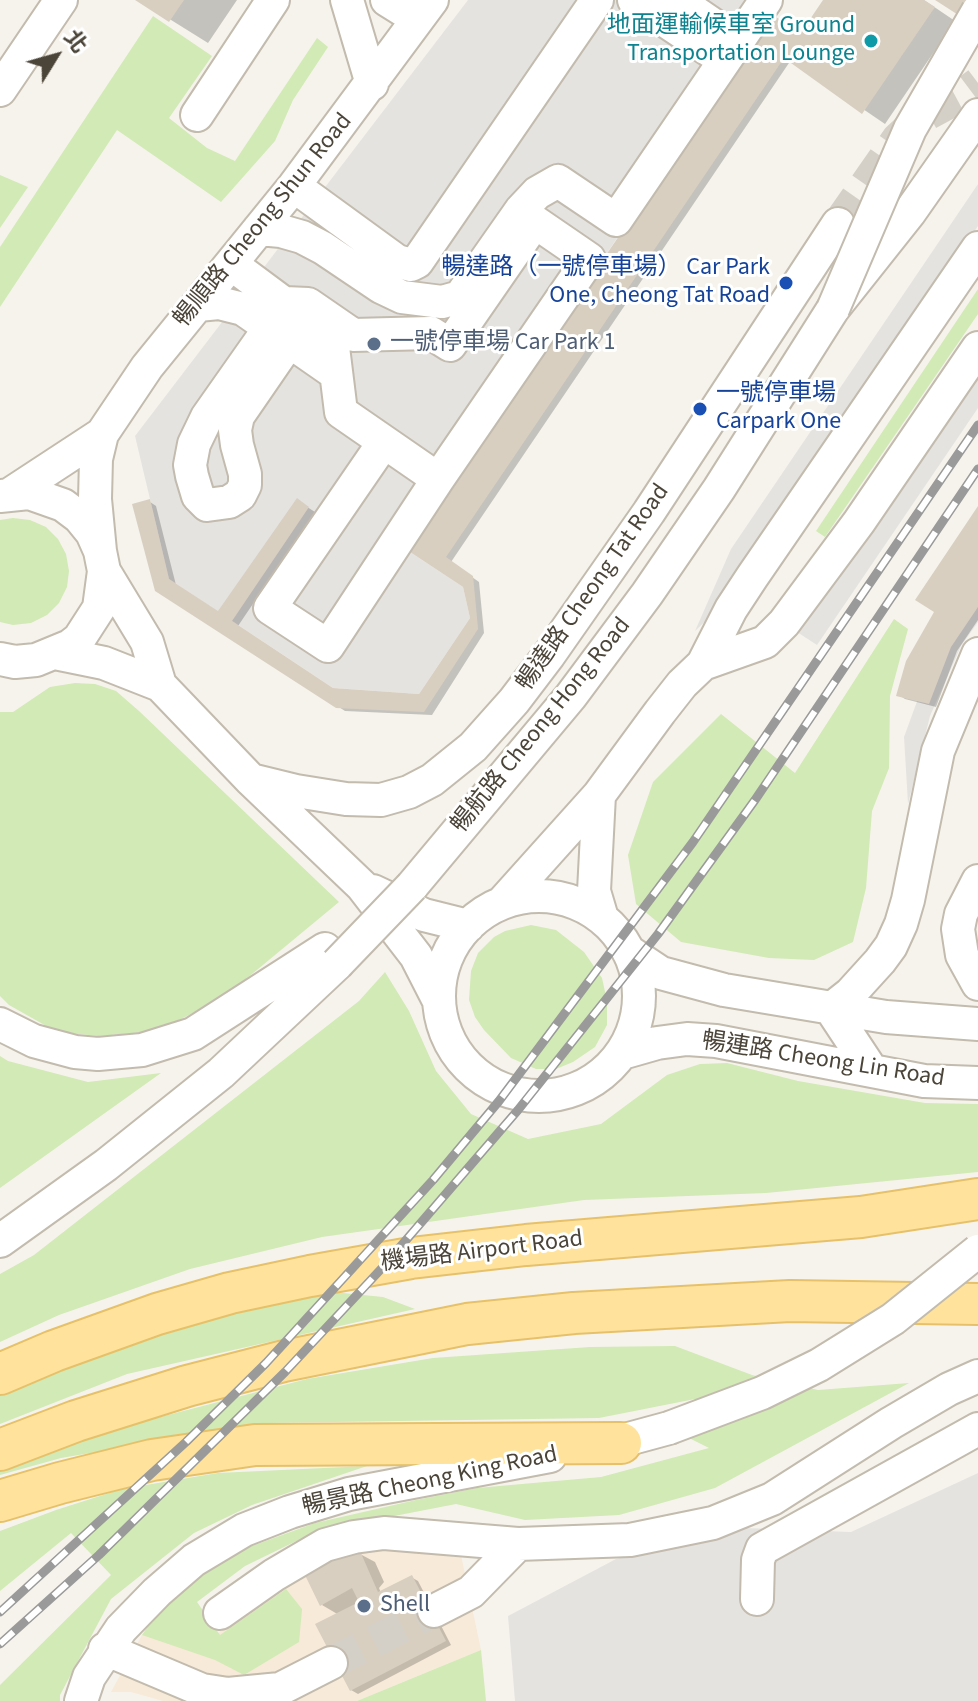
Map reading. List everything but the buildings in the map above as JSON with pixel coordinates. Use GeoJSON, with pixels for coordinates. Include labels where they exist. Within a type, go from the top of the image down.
{"type":"FeatureCollection","features":[{"type":"Feature","properties":{"kind":"main road","name":"機場路 Airport Road"},"geometry":{"type":"LineString","coordinates":[[0,1374],[157,1314],[230,1293],[310,1276],[411,1258],[526,1245],[861,1217],[978,1199]]}},
{"type":"Feature","properties":{"kind":"main road"},"geometry":{"type":"LineString","coordinates":[[861,1217],[978,1218]]}},
{"type":"Feature","properties":{"kind":"main road"},"geometry":{"type":"LineString","coordinates":[[0,1450],[76,1421],[187,1386],[284,1361],[467,1324],[574,1313],[790,1301],[978,1304]]}},
{"type":"Feature","properties":{"kind":"main road"},"geometry":{"type":"LineString","coordinates":[[0,1501],[152,1460],[255,1445],[621,1443]]}},
{"type":"Feature","properties":{"kind":"street"},"geometry":{"type":"LineString","coordinates":[[0,90],[61,0]]}},
{"type":"Feature","properties":{"kind":"street"},"geometry":{"type":"LineString","coordinates":[[197,115],[273,0]]}},
{"type":"Feature","properties":{"kind":"street"},"geometry":{"type":"LineString","coordinates":[[347,0],[372,84]]}},
{"type":"Feature","properties":{"kind":"street"},"geometry":{"type":"LineString","coordinates":[[387,0],[403,10],[428,3]]}},
{"type":"Feature","properties":{"kind":"street"},"geometry":{"type":"LineString","coordinates":[[294,186],[397,261],[411,265],[417,262],[597,0]]}},
{"type":"Feature","properties":{"kind":"street"},"geometry":{"type":"LineString","coordinates":[[634,0],[730,50]]}},
{"type":"Feature","properties":{"kind":"street"},"geometry":{"type":"LineString","coordinates":[[677,0],[730,50]]}},
{"type":"Feature","properties":{"kind":"street"},"geometry":{"type":"LineString","coordinates":[[259,229],[302,237],[402,297],[442,302],[460,297],[521,210],[537,193],[558,181],[616,220],[766,0]]}},
{"type":"Feature","properties":{"kind":"street","name":"暢順路 Cheong Shun Road"},"geometry":{"type":"LineString","coordinates":[[102,561],[95,499],[96,459],[102,434],[147,367],[294,186],[372,84],[428,3]]}},
{"type":"Feature","properties":{"kind":"street"},"geometry":{"type":"LineString","coordinates":[[833,309],[910,129],[978,11]]}},
{"type":"Feature","properties":{"kind":"street","name":"暢航路 Cheong Hong Road"},"geometry":{"type":"LineString","coordinates":[[331,956],[412,886],[561,709],[647,594],[743,452],[833,309],[910,212],[978,115]]}},
{"type":"Feature","properties":{"kind":"street"},"geometry":{"type":"LineString","coordinates":[[288,323],[238,416],[235,430],[245,485],[240,495],[229,502],[207,505],[198,496],[190,465],[194,444],[207,417],[288,323],[308,304],[353,335],[431,333],[450,345],[535,222],[589,259],[328,646],[270,608],[384,442]]}},
{"type":"Feature","properties":{"kind":"street","name":"暢達路 Cheong Tat Road"},"geometry":{"type":"LineString","coordinates":[[251,780],[331,796],[381,800],[409,792],[432,780],[473,747],[532,678],[649,512],[838,224]]}},
{"type":"Feature","properties":{"kind":"street"},"geometry":{"type":"LineString","coordinates":[[502,903],[599,795],[682,684],[703,664],[731,609],[978,248]]}},
{"type":"Feature","properties":{"kind":"street"},"geometry":{"type":"LineString","coordinates":[[231,264],[288,323]]}},
{"type":"Feature","properties":{"kind":"street"},"geometry":{"type":"LineString","coordinates":[[198,305],[243,309],[332,339],[341,412],[438,479]]}},
{"type":"Feature","properties":{"kind":"street"},"geometry":{"type":"LineString","coordinates":[[703,664],[765,642],[784,623],[859,522],[978,348]]}},
{"type":"Feature","properties":{"kind":"street","name":"暢順路 Cheong Shun Road"},"geometry":{"type":"LineString","coordinates":[[6,495],[102,434]]}},
{"type":"Feature","properties":{"kind":"street"},"geometry":{"type":"LineString","coordinates":[[6,495],[46,497],[79,517],[92,533],[102,561],[147,642],[160,685]]}},
{"type":"Feature","properties":{"kind":"street"},"geometry":{"type":"LineString","coordinates":[[5,667],[36,660],[70,646],[91,624],[99,608],[102,561]]}},
{"type":"Feature","properties":{"kind":"street"},"geometry":{"type":"LineString","coordinates":[[55,653],[104,663],[160,685],[251,780],[362,886],[416,956],[439,1001]]}},
{"type":"Feature","properties":{"kind":"street"},"geometry":{"type":"LineString","coordinates":[[831,1009],[850,994],[880,961],[901,924],[938,751],[975,677]]}},
{"type":"Feature","properties":{"kind":"street"},"geometry":{"type":"LineString","coordinates":[[599,795],[594,891],[602,918]]}},
{"type":"Feature","properties":{"kind":"street"},"geometry":{"type":"LineString","coordinates":[[978,881],[961,914],[958,929],[962,955],[978,984]]}},
{"type":"Feature","properties":{"kind":"street"},"geometry":{"type":"LineString","coordinates":[[362,886],[424,915],[468,926]]}},
{"type":"Feature","properties":{"kind":"street"},"geometry":{"type":"LineString","coordinates":[[533,897],[564,899],[602,918],[618,934],[628,951],[639,985],[637,1021],[622,1053],[603,1074],[580,1089],[553,1096],[525,1095],[499,1088],[475,1074],[456,1053],[444,1028],[439,1001],[441,973],[451,948],[484,911],[502,903],[533,897]]}},
{"type":"Feature","properties":{"kind":"street"},"geometry":{"type":"LineString","coordinates":[[628,951],[661,973],[724,990],[886,1017],[978,1024]]}},
{"type":"Feature","properties":{"kind":"street"},"geometry":{"type":"LineString","coordinates":[[0,1024],[34,1041],[75,1052],[98,1054],[142,1050],[193,1034],[331,956]]}},
{"type":"Feature","properties":{"kind":"street"},"geometry":{"type":"LineString","coordinates":[[0,1241],[106,1165],[209,1083],[331,956]]}},
{"type":"Feature","properties":{"kind":"street"},"geometry":{"type":"LineString","coordinates":[[831,1009],[872,1071]]}},
{"type":"Feature","properties":{"kind":"street","name":"暢連路 Cheong Lin Road"},"geometry":{"type":"LineString","coordinates":[[622,1053],[657,1043],[687,1039],[716,1041],[924,1081],[978,1083]]}},
{"type":"Feature","properties":{"kind":"street","name":"暢景路 Cheong King Road"},"geometry":{"type":"LineString","coordinates":[[81,1701],[89,1677],[105,1649],[157,1592],[194,1560],[244,1530],[349,1494],[621,1443],[762,1393],[819,1365],[893,1319],[978,1251]]}},
{"type":"Feature","properties":{"kind":"street"},"geometry":{"type":"LineString","coordinates":[[220,1613],[274,1575],[325,1545],[354,1537],[384,1533],[518,1544],[630,1540],[713,1523],[772,1499],[891,1423],[978,1376]]}},
{"type":"Feature","properties":{"kind":"street"},"geometry":{"type":"LineString","coordinates":[[757,1599],[758,1560],[762,1549],[978,1429]]}},
{"type":"Feature","properties":{"kind":"street"},"geometry":{"type":"LineString","coordinates":[[434,1611],[471,1592],[518,1544]]}},
{"type":"Feature","properties":{"kind":"street"},"geometry":{"type":"LineString","coordinates":[[105,1649],[202,1690],[228,1694],[280,1689],[331,1663]]}},
{"type":"Feature","properties":{"kind":"shaded area","name":"一號停車場 Car Park 1"},"geometry":{"type":"Polygon","coordinates":[[[468,0],[781,0],[404,548],[463,587],[470,618],[419,694],[333,688],[169,579],[135,436],[468,0]]]}},
{"type":"Feature","properties":{"kind":"shaded area"},"geometry":{"type":"Polygon","coordinates":[[[978,184],[978,226],[721,606],[695,631],[731,549],[978,184]]]}},
{"type":"Feature","properties":{"kind":"shaded area"},"geometry":{"type":"Polygon","coordinates":[[[978,366],[978,408],[817,645],[797,632],[978,366]]]}},
{"type":"Feature","properties":{"kind":"shaded area"},"geometry":{"type":"Polygon","coordinates":[[[978,579],[978,622],[961,646],[930,716],[908,804],[904,737],[942,633],[978,579]]]}},
{"type":"Feature","properties":{"kind":"shaded area"},"geometry":{"type":"Polygon","coordinates":[[[978,1473],[978,1701],[515,1701],[508,1616],[616,1559],[745,1528],[851,1532],[978,1473]]]}},
{"type":"Feature","properties":{"kind":"shaded area","name":"Shell"},"geometry":{"type":"Polygon","coordinates":[[[368,1545],[461,1555],[481,1650],[357,1701],[163,1701],[131,1692],[111,1692],[142,1635],[214,1636],[320,1558],[368,1545]]]}},
{"type":"Feature","properties":{"kind":"green space"},"geometry":{"type":"Polygon","coordinates":[[[153,16],[212,56],[169,118],[207,148],[235,161],[317,38],[328,47],[293,100],[275,141],[221,202],[117,130],[0,307],[0,247],[153,16]]]}},
{"type":"Feature","properties":{"kind":"green space"},"geometry":{"type":"Polygon","coordinates":[[[0,175],[28,187],[0,228],[0,175]]]}},
{"type":"Feature","properties":{"kind":"green space"},"geometry":{"type":"Polygon","coordinates":[[[978,289],[978,314],[825,537],[816,531],[978,289]]]}},
{"type":"Feature","properties":{"kind":"green space"},"geometry":{"type":"Polygon","coordinates":[[[0,520],[30,520],[46,527],[58,539],[66,554],[69,571],[67,587],[59,603],[47,615],[31,623],[13,625],[0,622],[0,520]]]}},
{"type":"Feature","properties":{"kind":"green space"},"geometry":{"type":"Polygon","coordinates":[[[894,619],[908,629],[890,696],[889,768],[872,811],[866,888],[853,942],[814,960],[769,958],[681,942],[636,904],[628,855],[653,782],[721,714],[795,773],[894,619]]]}},
{"type":"Feature","properties":{"kind":"green space"},"geometry":{"type":"Polygon","coordinates":[[[95,684],[116,691],[339,902],[246,979],[203,1008],[157,1031],[99,1036],[57,1032],[9,1005],[0,996],[0,712],[13,712],[50,687],[95,684]]]}},
{"type":"Feature","properties":{"kind":"green space"},"geometry":{"type":"Polygon","coordinates":[[[531,925],[556,930],[584,952],[602,978],[607,1001],[607,1025],[595,1047],[556,1069],[536,1069],[511,1058],[484,1030],[469,1000],[471,971],[478,953],[505,931],[531,925]]]}},
{"type":"Feature","properties":{"kind":"green space"},"geometry":{"type":"Polygon","coordinates":[[[385,972],[409,1011],[436,1071],[471,1114],[528,1139],[601,1124],[667,1075],[700,1064],[727,1063],[798,1081],[925,1103],[978,1104],[978,1172],[766,1193],[584,1200],[322,1237],[190,1269],[59,1315],[0,1342],[0,1274],[34,1255],[359,1001],[385,972]]]}},
{"type":"Feature","properties":{"kind":"green space"},"geometry":{"type":"Polygon","coordinates":[[[0,1056],[8,1061],[88,1082],[161,1073],[0,1188],[0,1056]]]}},
{"type":"Feature","properties":{"kind":"green space"},"geometry":{"type":"Polygon","coordinates":[[[303,1289],[383,1297],[415,1309],[127,1374],[0,1424],[0,1396],[84,1355],[303,1289]]]}},
{"type":"Feature","properties":{"kind":"green space"},"geometry":{"type":"Polygon","coordinates":[[[675,1346],[752,1375],[818,1390],[909,1383],[715,1488],[619,1515],[525,1520],[456,1504],[317,1531],[245,1566],[197,1602],[220,1635],[286,1589],[302,1609],[299,1642],[244,1675],[215,1660],[142,1635],[155,1616],[222,1557],[315,1523],[416,1500],[477,1488],[601,1477],[709,1448],[669,1428],[695,1399],[599,1418],[267,1423],[61,1458],[0,1475],[0,1468],[56,1444],[307,1379],[433,1358],[590,1347],[675,1346]]]}},
{"type":"Feature","properties":{"kind":"green space"},"geometry":{"type":"Polygon","coordinates":[[[367,1466],[252,1505],[194,1533],[111,1599],[60,1695],[60,1701],[0,1701],[0,1685],[111,1575],[71,1533],[0,1591],[0,1531],[122,1489],[218,1473],[367,1466]]]}},
{"type":"Feature","properties":{"kind":"green space"},"geometry":{"type":"Polygon","coordinates":[[[481,1650],[486,1701],[357,1701],[481,1650]]]}},
{"type":"Feature","properties":{"kind":"tunnel"},"geometry":{"type":"LineString","coordinates":[[838,224],[898,138],[919,119],[978,83]]}},
{"type":"Feature","properties":{"kind":"tunnel"},"geometry":{"type":"LineString","coordinates":[[331,1663],[434,1611]]}},
{"type":"Feature","properties":{"kind":"railway"},"geometry":{"type":"LineString","coordinates":[[0,1612],[186,1442],[266,1363],[433,1180],[499,1101],[693,842],[978,425]]}},
{"type":"Feature","properties":{"kind":"railway"},"geometry":{"type":"LineString","coordinates":[[0,1644],[99,1555],[285,1372],[382,1268],[518,1110],[658,934],[755,800],[978,469]]}},
{"type":"Feature","properties":{"kind":"place","name":"地面運輸候車室 Ground Transportation Lounge"},"geometry":{"type":"Point","coordinates":[871,41]}},
{"type":"Feature","properties":{"kind":"place","name":"暢達路（一號停車場） Car Park One, Cheong Tat Road"},"geometry":{"type":"Point","coordinates":[786,283]}},
{"type":"Feature","properties":{"kind":"place","name":"一號停車場 Car Park 1"},"geometry":{"type":"Point","coordinates":[374,344]}},
{"type":"Feature","properties":{"kind":"place","name":"一號停車場 Carpark One"},"geometry":{"type":"Point","coordinates":[700,409]}},
{"type":"Feature","properties":{"kind":"place","name":"Shell"},"geometry":{"type":"Point","coordinates":[364,1606]}}]}
